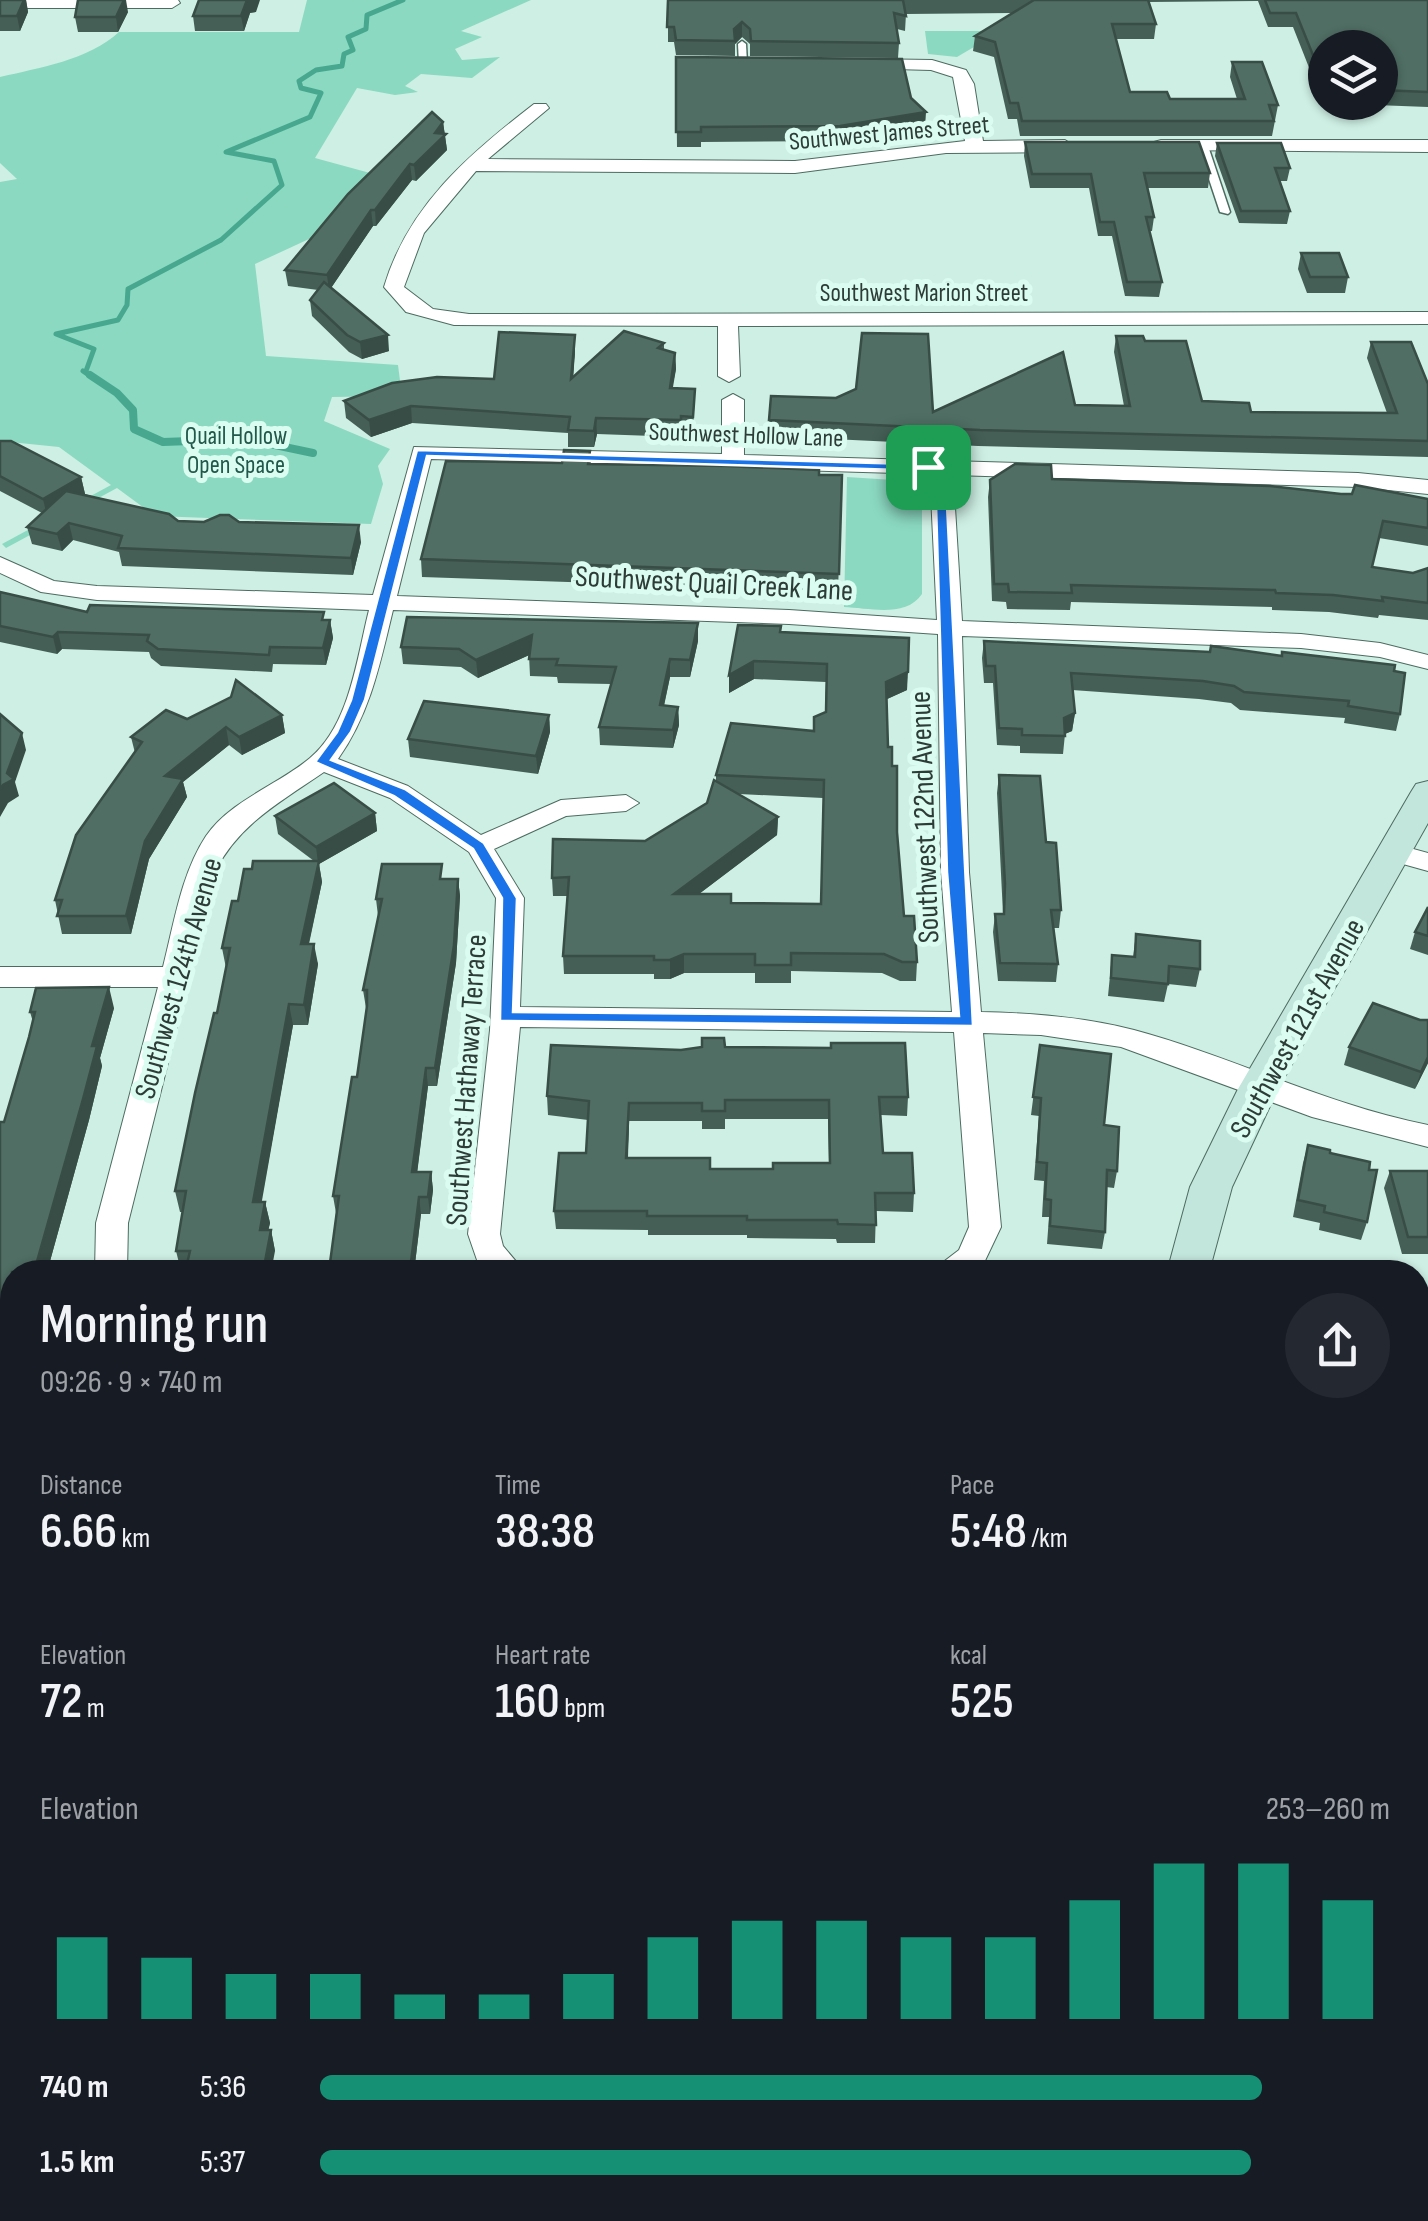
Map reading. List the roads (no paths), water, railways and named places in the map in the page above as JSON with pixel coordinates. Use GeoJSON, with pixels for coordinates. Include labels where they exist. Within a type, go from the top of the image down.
{"type":"FeatureCollection","features":[{"type":"Feature","properties":{"kind":"main road","name":"Southwest 121st Avenue"},"geometry":{"type":"LineString","coordinates":[[1191,1260],[1211,1187],[1258,1089],[1412,857],[1428,792]]}},
{"type":"Feature","properties":{"kind":"street"},"geometry":{"type":"LineString","coordinates":[[0,3],[171,7]]}},
{"type":"Feature","properties":{"kind":"street"},"geometry":{"type":"LineString","coordinates":[[734,64],[767,64]]}},
{"type":"Feature","properties":{"kind":"street"},"geometry":{"type":"LineString","coordinates":[[851,64],[932,64],[960,74],[975,146]]}},
{"type":"Feature","properties":{"kind":"street"},"geometry":{"type":"LineString","coordinates":[[475,165],[498,140],[540,108]]}},
{"type":"Feature","properties":{"kind":"street","name":"Southwest James Street"},"geometry":{"type":"LineString","coordinates":[[475,165],[795,167],[975,146],[1093,146]]}},
{"type":"Feature","properties":{"kind":"street"},"geometry":{"type":"LineString","coordinates":[[1135,146],[1428,146]]}},
{"type":"Feature","properties":{"kind":"street","name":"Southwest Marion Street"},"geometry":{"type":"LineString","coordinates":[[475,165],[440,196],[398,268],[394,287],[404,302],[420,312],[498,321],[1428,318]]}},
{"type":"Feature","properties":{"kind":"street"},"geometry":{"type":"LineString","coordinates":[[728,319],[729,376]]}},
{"type":"Feature","properties":{"kind":"street"},"geometry":{"type":"LineString","coordinates":[[733,460],[734,400]]}},
{"type":"Feature","properties":{"kind":"street","name":"Southwest Hollow Lane"},"geometry":{"type":"LineString","coordinates":[[422,452],[1358,480],[1428,487]]}},
{"type":"Feature","properties":{"kind":"street","name":"Southwest 124th Avenue"},"geometry":{"type":"LineString","coordinates":[[111,1260],[112,1223],[202,870],[218,839],[263,799],[322,762],[344,732],[358,700],[422,452]]}},
{"type":"Feature","properties":{"kind":"street","name":"Southwest 122nd Avenue"},"geometry":{"type":"LineString","coordinates":[[941,468],[950,628],[955,872],[985,1227],[969,1260]]}},
{"type":"Feature","properties":{"kind":"street","name":"Southwest Quail Creek Lane"},"geometry":{"type":"LineString","coordinates":[[0,564],[49,587],[97,593],[789,617],[950,628],[1300,640],[1380,650],[1428,662]]}},
{"type":"Feature","properties":{"kind":"street","name":"Southwest Hathaway Terrace"},"geometry":{"type":"LineString","coordinates":[[322,762],[400,792],[479,846],[510,898],[506,1018],[484,1234],[488,1251],[496,1260]]}},
{"type":"Feature","properties":{"kind":"street"},"geometry":{"type":"LineString","coordinates":[[479,846],[561,808],[626,803]]}},
{"type":"Feature","properties":{"kind":"street"},"geometry":{"type":"LineString","coordinates":[[0,977],[172,977]]}},
{"type":"Feature","properties":{"kind":"street"},"geometry":{"type":"LineString","coordinates":[[506,1018],[967,1022],[1081,1029],[1150,1045],[1258,1089],[1394,1131],[1428,1136]]}},
{"type":"Feature","properties":{"kind":"lane"},"geometry":{"type":"LineString","coordinates":[[734,64],[742,44]]}},
{"type":"Feature","properties":{"kind":"lane"},"geometry":{"type":"LineString","coordinates":[[1203,146],[1224,212]]}},
{"type":"Feature","properties":{"kind":"waterway"},"geometry":{"type":"LineString","coordinates":[[86,371],[94,349],[56,334],[118,320],[127,305],[128,289],[221,240],[282,185],[274,161],[226,152],[310,117],[321,93],[301,88],[299,81],[316,70],[342,66],[344,54],[353,50],[348,37],[366,29],[367,15],[403,0]]}},
{"type":"Feature","properties":{"kind":"waterway"},"geometry":{"type":"LineString","coordinates":[[83,371],[93,378]]}},
{"type":"Feature","properties":{"kind":"waterway"},"geometry":{"type":"LineString","coordinates":[[90,375],[117,393],[133,410],[134,429],[163,442],[246,439],[313,453]]}},
{"type":"Feature","properties":{"kind":"park label","name":"Quail Hollow Open Space"},"geometry":{"type":"Point","coordinates":[236,450]}}]}
